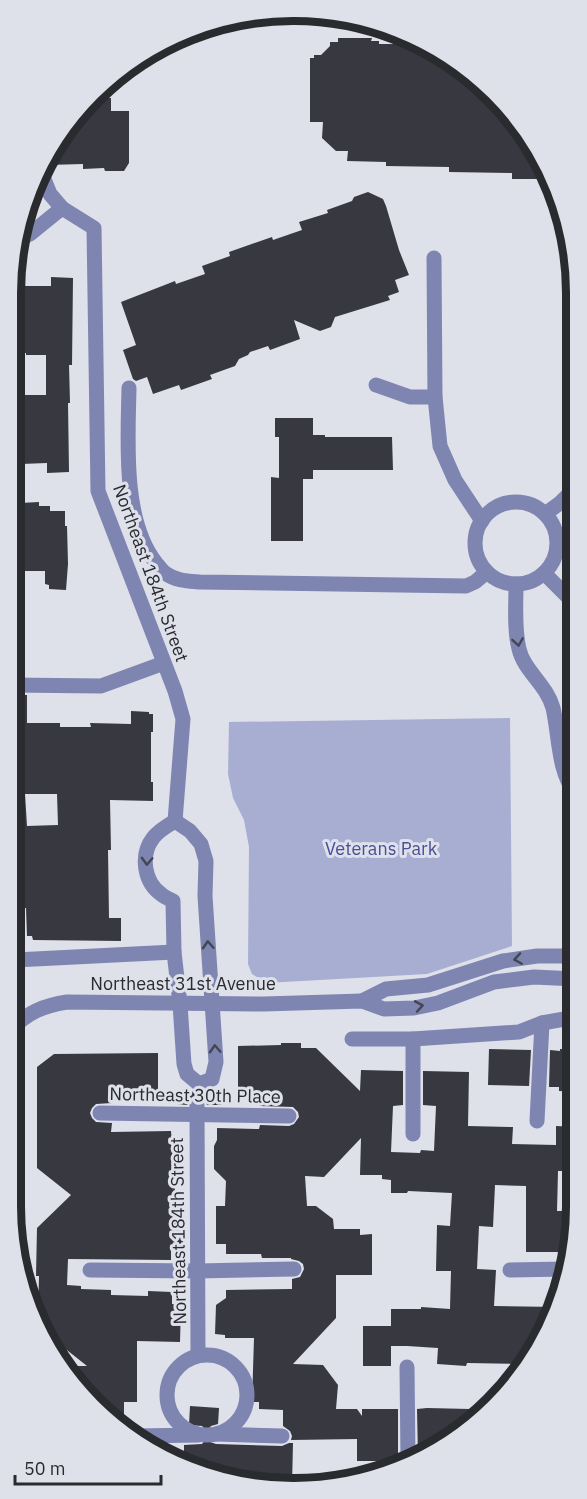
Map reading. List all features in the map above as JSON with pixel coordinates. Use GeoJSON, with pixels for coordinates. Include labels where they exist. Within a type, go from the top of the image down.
{"type":"FeatureCollection","features":[{"type":"Feature","properties":{"kind":"street"},"geometry":{"type":"LineString","coordinates":[[27,235],[62,208],[50,194],[45,182]]}},
{"type":"Feature","properties":{"kind":"street","name":"Northeast 184th Street"},"geometry":{"type":"LineString","coordinates":[[62,208],[94,228],[98,491],[175,691],[183,719],[176,821]]}},
{"type":"Feature","properties":{"kind":"street"},"geometry":{"type":"LineString","coordinates":[[434,258],[435,397],[440,446],[455,480],[482,521]]}},
{"type":"Feature","properties":{"kind":"street"},"geometry":{"type":"LineString","coordinates":[[376,385],[410,397],[435,397]]}},
{"type":"Feature","properties":{"kind":"street"},"geometry":{"type":"LineString","coordinates":[[129,388],[129,468],[135,516],[142,539],[151,556],[163,572],[176,580],[466,586],[487,572]]}},
{"type":"Feature","properties":{"kind":"street"},"geometry":{"type":"LineString","coordinates":[[545,514],[566,497]]}},
{"type":"Feature","properties":{"kind":"street"},"geometry":{"type":"LineString","coordinates":[[509,502],[522,502],[534,506],[553,524],[557,537],[557,550],[552,562],[544,573],[532,581],[516,584],[505,583],[492,577],[482,566],[476,553],[475,539],[482,521],[486,514],[509,502]]}},
{"type":"Feature","properties":{"kind":"street"},"geometry":{"type":"LineString","coordinates":[[544,573],[566,595]]}},
{"type":"Feature","properties":{"kind":"street"},"geometry":{"type":"LineString","coordinates":[[516,584],[518,646],[522,659],[546,692],[552,706],[566,774]]}},
{"type":"Feature","properties":{"kind":"street"},"geometry":{"type":"LineString","coordinates":[[21,685],[101,686],[164,663]]}},
{"type":"Feature","properties":{"kind":"street"},"geometry":{"type":"LineString","coordinates":[[176,821],[190,831],[201,844],[206,861],[205,896],[216,1062],[212,1079],[198,1099],[184,1064],[174,952],[173,901],[160,894],[150,883],[146,869],[146,854],[151,840],[162,828],[176,821]]}},
{"type":"Feature","properties":{"kind":"street"},"geometry":{"type":"LineString","coordinates":[[21,960],[174,952]]}},
{"type":"Feature","properties":{"kind":"street","name":"Northeast 31st Avenue"},"geometry":{"type":"LineString","coordinates":[[362,1001],[386,989],[428,984],[503,961],[537,956],[566,956]]}},
{"type":"Feature","properties":{"kind":"street","name":"Northeast 31st Avenue"},"geometry":{"type":"LineString","coordinates":[[21,1020],[32,1012],[57,1004],[76,1002],[212,1004],[362,1001],[384,1009],[414,1008],[438,1003],[494,982],[534,977],[566,979]]}},
{"type":"Feature","properties":{"kind":"street"},"geometry":{"type":"LineString","coordinates":[[352,1039],[413,1039],[519,1032],[542,1023],[566,1019]]}},
{"type":"Feature","properties":{"kind":"street"},"geometry":{"type":"LineString","coordinates":[[537,1121],[542,1023]]}},
{"type":"Feature","properties":{"kind":"street"},"geometry":{"type":"LineString","coordinates":[[413,1039],[413,1134]]}},
{"type":"Feature","properties":{"kind":"street","name":"Northeast 184th Street"},"geometry":{"type":"LineString","coordinates":[[198,1099],[198,1355]]}},
{"type":"Feature","properties":{"kind":"street","name":"Northeast 30th Place"},"geometry":{"type":"LineString","coordinates":[[100,1113],[198,1099],[289,1116]]}},
{"type":"Feature","properties":{"kind":"street"},"geometry":{"type":"LineString","coordinates":[[90,1270],[294,1269]]}},
{"type":"Feature","properties":{"kind":"street"},"geometry":{"type":"LineString","coordinates":[[510,1270],[559,1269]]}},
{"type":"Feature","properties":{"kind":"street"},"geometry":{"type":"LineString","coordinates":[[209,1354],[219,1356],[237,1368],[246,1387],[246,1398],[240,1418],[223,1431],[207,1434],[190,1431],[180,1424],[172,1414],[167,1390],[170,1378],[177,1368],[198,1355],[209,1354]]}},
{"type":"Feature","properties":{"kind":"street"},"geometry":{"type":"LineString","coordinates":[[407,1367],[408,1453]]}},
{"type":"Feature","properties":{"kind":"street"},"geometry":{"type":"LineString","coordinates":[[148,1436],[282,1436]]}},
{"type":"Feature","properties":{"kind":"green space","name":"Veterans Park"},"geometry":{"type":"Polygon","coordinates":[[[510,718],[512,946],[427,974],[266,983],[252,974],[248,964],[249,847],[244,820],[233,798],[228,774],[229,722],[510,718]]]}},
{"type":"Feature","properties":{"kind":"building"},"geometry":{"type":"Polygon","coordinates":[[[338,38],[372,38],[371,41],[379,41],[379,44],[403,44],[445,67],[486,101],[510,128],[541,179],[512,179],[512,173],[449,172],[449,167],[386,166],[386,162],[347,161],[348,151],[336,151],[322,138],[323,122],[310,122],[310,58],[314,58],[314,55],[321,55],[330,46],[330,42],[338,42],[338,38]]]}},
{"type":"Feature","properties":{"kind":"building"},"geometry":{"type":"Polygon","coordinates":[[[104,98],[111,98],[111,111],[129,111],[129,163],[124,171],[105,171],[104,168],[83,169],[83,164],[54,165],[77,128],[104,98]]]}},
{"type":"Feature","properties":{"kind":"building"},"geometry":{"type":"Polygon","coordinates":[[[368,192],[383,199],[409,275],[395,280],[399,292],[388,296],[390,300],[335,317],[331,327],[320,331],[294,320],[300,339],[270,350],[268,346],[250,352],[239,359],[235,366],[210,375],[212,379],[181,390],[179,385],[153,394],[147,377],[136,381],[133,379],[123,350],[136,345],[121,302],[175,281],[176,284],[205,274],[202,266],[230,256],[229,252],[272,237],[273,240],[302,230],[299,222],[328,213],[327,210],[352,201],[354,197],[368,192]]]}},
{"type":"Feature","properties":{"kind":"building"},"geometry":{"type":"Polygon","coordinates":[[[51,277],[73,278],[72,365],[69,365],[70,403],[68,403],[69,472],[47,473],[47,463],[21,464],[21,395],[46,395],[46,355],[21,353],[21,294],[21,288],[25,286],[51,286],[51,277]]]}},
{"type":"Feature","properties":{"kind":"building"},"geometry":{"type":"Polygon","coordinates":[[[275,418],[313,418],[313,435],[325,435],[325,437],[392,437],[393,470],[313,470],[313,479],[303,479],[303,541],[271,541],[271,477],[279,478],[279,437],[275,437],[275,418]]]}},
{"type":"Feature","properties":{"kind":"building"},"geometry":{"type":"Polygon","coordinates":[[[39,502],[39,506],[50,506],[50,511],[65,511],[68,564],[66,590],[49,589],[49,585],[45,584],[45,571],[21,571],[21,503],[39,502]]]}},
{"type":"Feature","properties":{"kind":"building"},"geometry":{"type":"Polygon","coordinates":[[[21,695],[27,695],[27,723],[60,723],[60,727],[91,727],[90,723],[131,724],[131,711],[153,714],[151,782],[153,782],[153,801],[110,800],[109,918],[121,918],[121,941],[33,940],[32,936],[27,936],[26,908],[21,908],[21,695]],[[25,794],[27,826],[58,825],[57,794],[25,794]]]}},
{"type":"Feature","properties":{"kind":"building"},"geometry":{"type":"Polygon","coordinates":[[[281,1043],[301,1043],[301,1048],[316,1048],[360,1091],[361,1070],[403,1071],[403,1105],[393,1106],[391,1152],[434,1151],[436,1106],[423,1105],[423,1071],[469,1072],[468,1126],[513,1127],[512,1144],[556,1145],[556,1126],[566,1126],[566,1171],[558,1171],[557,1211],[566,1211],[562,1252],[526,1252],[526,1186],[495,1185],[493,1227],[479,1226],[477,1269],[496,1270],[494,1306],[546,1307],[538,1326],[515,1364],[467,1363],[466,1366],[437,1364],[438,1348],[391,1346],[391,1366],[363,1366],[363,1326],[391,1326],[391,1309],[421,1309],[421,1307],[450,1309],[451,1271],[436,1271],[437,1225],[450,1226],[452,1193],[408,1191],[407,1193],[391,1193],[391,1180],[382,1179],[382,1175],[360,1175],[361,1138],[324,1177],[305,1176],[307,1206],[316,1206],[333,1219],[334,1229],[360,1229],[360,1235],[372,1234],[372,1275],[336,1275],[336,1318],[293,1364],[323,1365],[338,1385],[336,1409],[357,1409],[362,1416],[362,1409],[398,1409],[398,1457],[388,1461],[357,1461],[357,1439],[291,1440],[290,1431],[283,1426],[283,1410],[259,1409],[259,1402],[252,1402],[254,1338],[225,1338],[225,1335],[215,1334],[216,1305],[226,1298],[226,1290],[292,1289],[292,1279],[300,1277],[304,1269],[303,1264],[291,1258],[262,1258],[261,1254],[226,1254],[226,1244],[216,1244],[216,1206],[225,1206],[226,1181],[214,1169],[217,1128],[259,1129],[260,1125],[289,1126],[294,1124],[299,1117],[293,1107],[260,1106],[260,1098],[238,1098],[238,1046],[281,1045],[281,1043]]]}},
{"type":"Feature","properties":{"kind":"building"},"geometry":{"type":"Polygon","coordinates":[[[489,1049],[531,1050],[529,1086],[488,1085],[489,1049]]]}},
{"type":"Feature","properties":{"kind":"building"},"geometry":{"type":"Polygon","coordinates":[[[560,1049],[566,1049],[566,1091],[559,1091],[559,1087],[549,1087],[550,1050],[560,1051],[560,1049]]]}},
{"type":"Feature","properties":{"kind":"building"},"geometry":{"type":"Polygon","coordinates":[[[158,1053],[158,1090],[146,1094],[146,1100],[96,1104],[90,1113],[96,1122],[112,1123],[111,1132],[171,1131],[172,1145],[182,1145],[182,1184],[175,1184],[174,1215],[184,1216],[183,1245],[171,1245],[171,1260],[68,1259],[67,1285],[81,1286],[81,1289],[111,1290],[111,1295],[148,1296],[148,1291],[172,1292],[172,1304],[181,1305],[180,1342],[137,1341],[137,1402],[124,1402],[124,1418],[101,1398],[77,1371],[73,1366],[87,1366],[59,1344],[38,1301],[39,1276],[36,1276],[37,1228],[71,1195],[37,1168],[37,1067],[54,1054],[158,1053]]]}},
{"type":"Feature","properties":{"kind":"building"},"geometry":{"type":"Polygon","coordinates":[[[177,1091],[192,1091],[198,1094],[222,1091],[222,1105],[207,1105],[205,1100],[198,1095],[192,1097],[187,1105],[177,1104],[177,1091]]]}},
{"type":"Feature","properties":{"kind":"building"},"geometry":{"type":"Polygon","coordinates":[[[190,1406],[219,1408],[218,1424],[211,1426],[207,1431],[202,1426],[189,1425],[190,1406]]]}},
{"type":"Feature","properties":{"kind":"building"},"geometry":{"type":"Polygon","coordinates":[[[417,1409],[470,1409],[470,1413],[445,1432],[418,1448],[417,1409]]]}},
{"type":"Feature","properties":{"kind":"building"},"geometry":{"type":"Polygon","coordinates":[[[207,1438],[216,1444],[282,1446],[293,1443],[292,1478],[240,1473],[206,1464],[184,1455],[184,1445],[202,1444],[207,1438]]]}}]}
